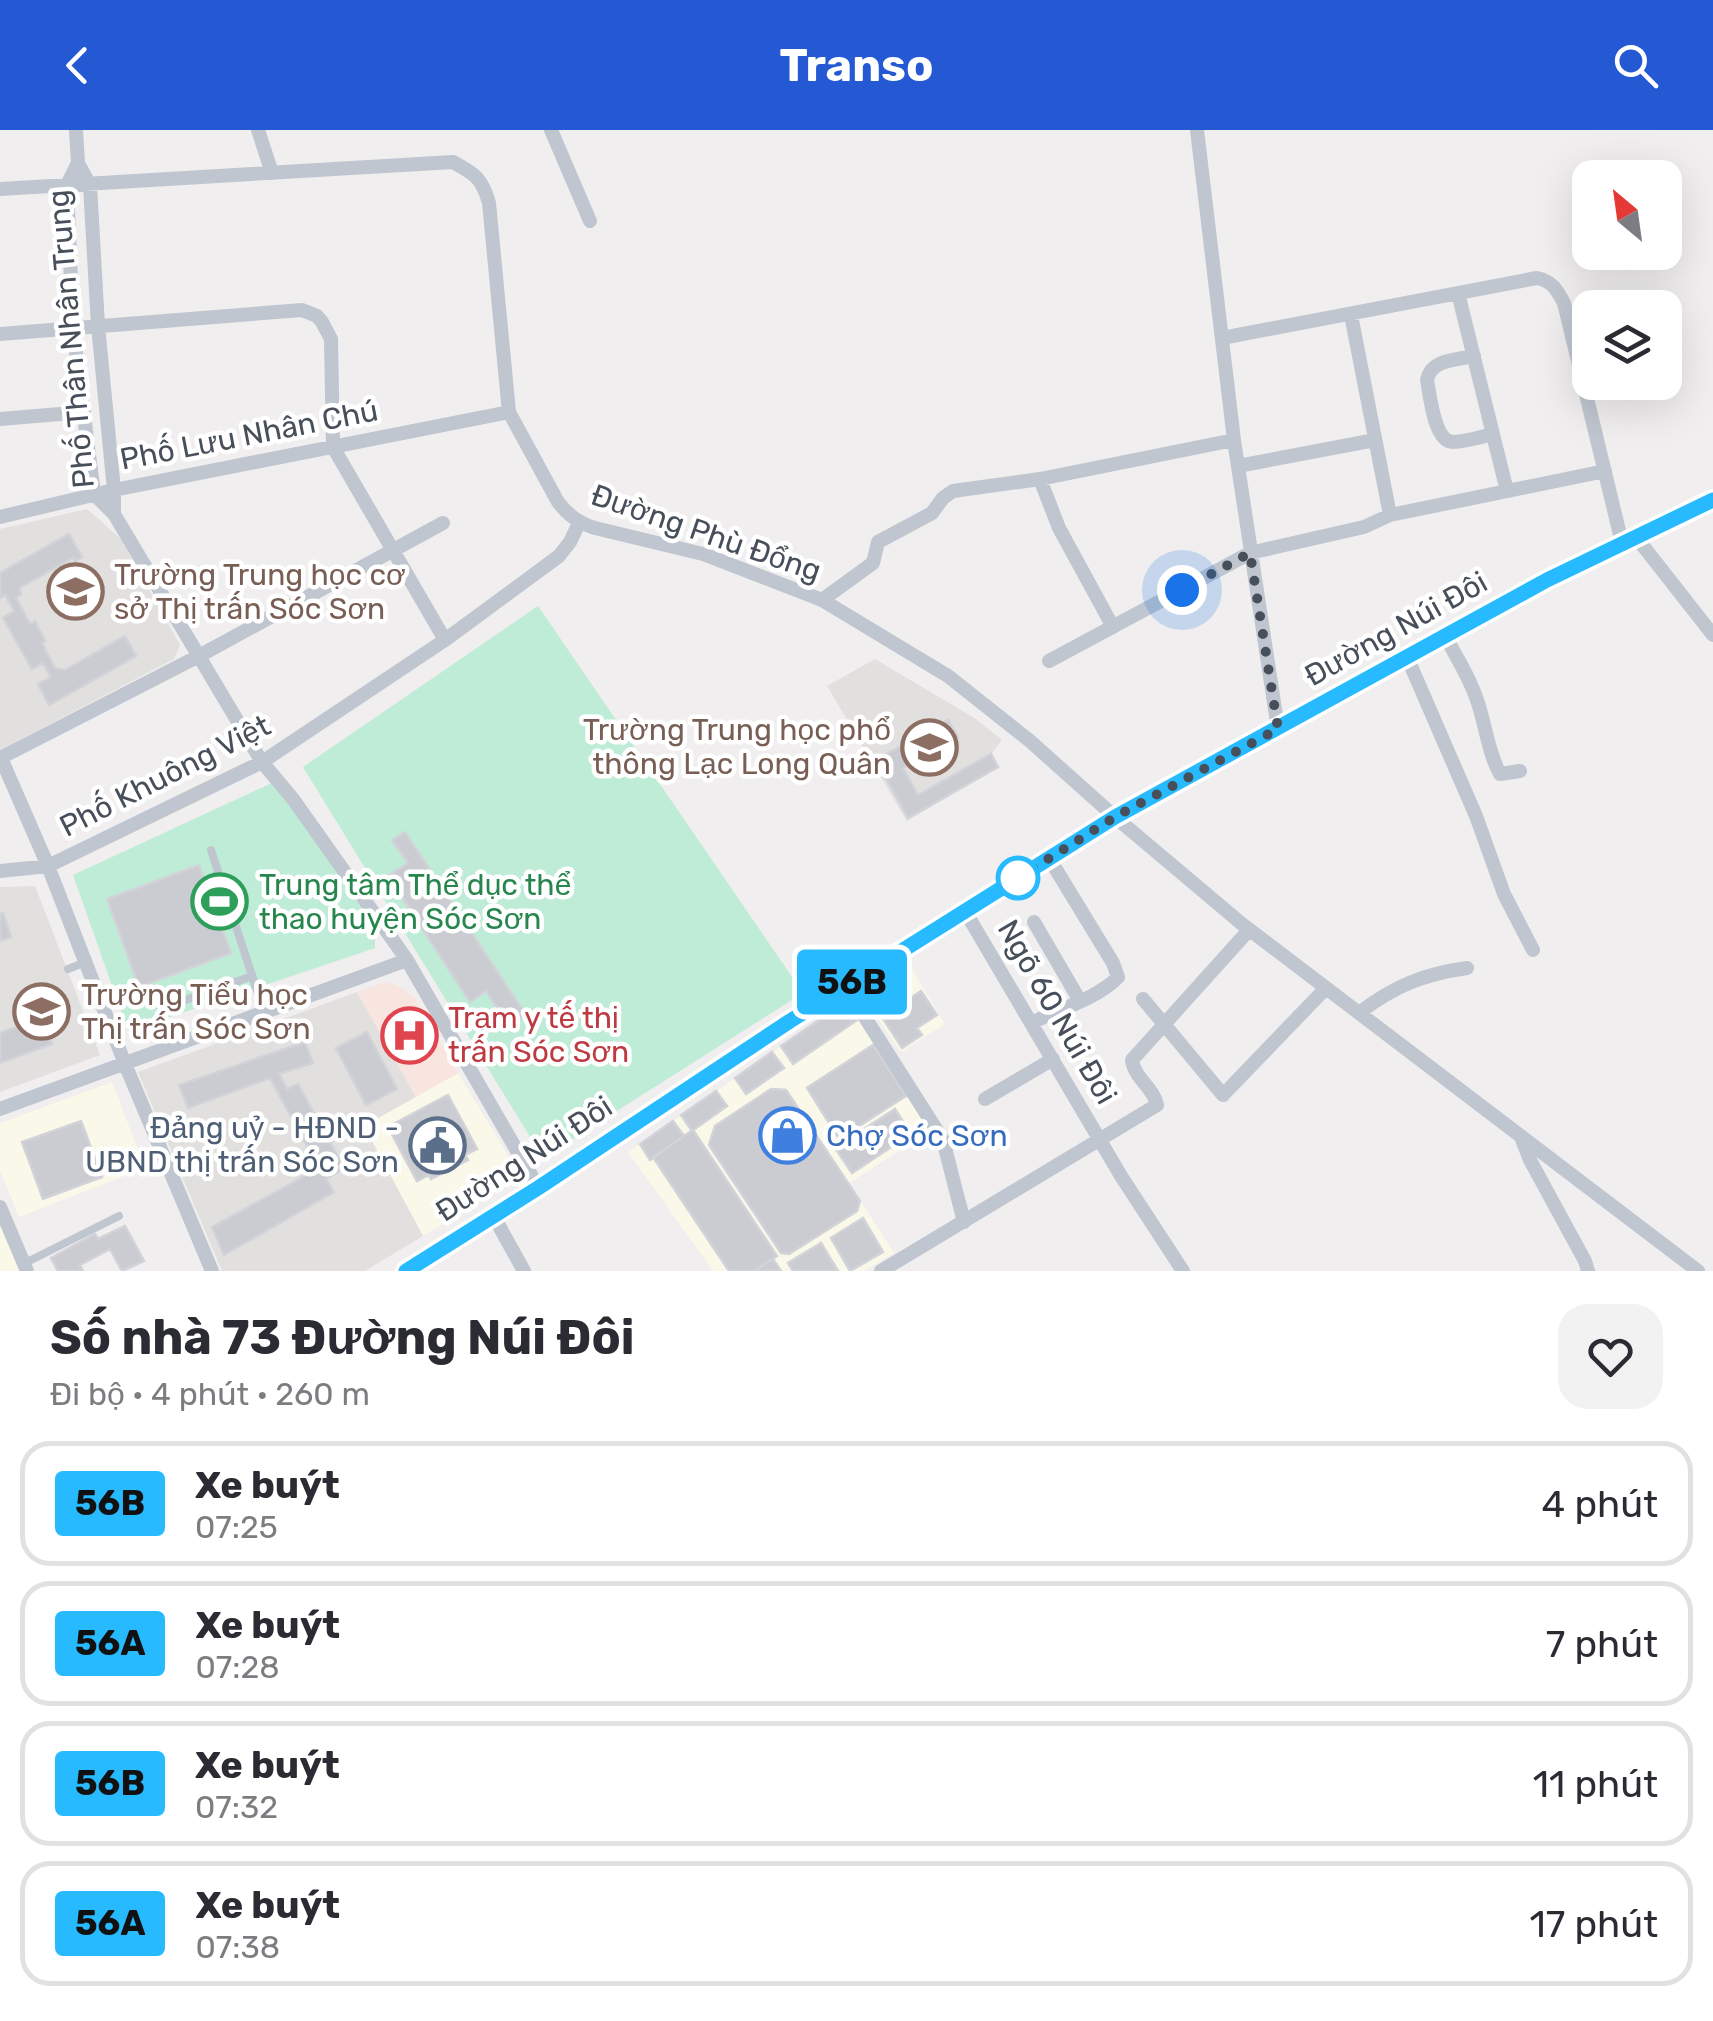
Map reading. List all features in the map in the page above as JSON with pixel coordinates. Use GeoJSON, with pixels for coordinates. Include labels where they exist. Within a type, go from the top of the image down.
{"type":"FeatureCollection","features":[{"type":"Feature","properties":{"kind":"main road","name":"Đường Núi Đôi"},"geometry":{"type":"LineString","coordinates":[[406,1271],[844,986],[1115,817],[1547,580],[1713,500]]}},
{"type":"Feature","properties":{"kind":"street"},"geometry":{"type":"LineString","coordinates":[[76,130],[78,163]]}},
{"type":"Feature","properties":{"kind":"street"},"geometry":{"type":"LineString","coordinates":[[258,130],[272,173]]}},
{"type":"Feature","properties":{"kind":"street"},"geometry":{"type":"LineString","coordinates":[[551,130],[590,221]]}},
{"type":"Feature","properties":{"kind":"street"},"geometry":{"type":"LineString","coordinates":[[1197,130],[1234,440],[1278,729]]}},
{"type":"Feature","properties":{"kind":"street","name":"Đường Phù Đổng"},"geometry":{"type":"LineString","coordinates":[[0,189],[453,162],[474,173],[488,202],[509,412],[567,514],[579,523],[702,554],[822,600],[948,676],[1030,741],[1249,930],[1698,1271]]}},
{"type":"Feature","properties":{"kind":"street","name":"Phố Thân Nhân Trung"},"geometry":{"type":"LineString","coordinates":[[78,163],[67,185],[74,329],[94,494],[114,514],[262,762],[293,799],[407,960],[538,1188]]}},
{"type":"Feature","properties":{"kind":"street","name":"Phố Thân Nhân Trung"},"geometry":{"type":"LineString","coordinates":[[78,163],[90,185],[114,514]]}},
{"type":"Feature","properties":{"kind":"street"},"geometry":{"type":"LineString","coordinates":[[1222,338],[1537,278],[1546,280],[1564,303],[1605,471],[1629,540],[1711,630]]}},
{"type":"Feature","properties":{"kind":"street"},"geometry":{"type":"LineString","coordinates":[[1458,293],[1506,491]]}},
{"type":"Feature","properties":{"kind":"street"},"geometry":{"type":"LineString","coordinates":[[0,334],[302,310],[317,316],[331,339],[333,447],[444,640]]}},
{"type":"Feature","properties":{"kind":"street"},"geometry":{"type":"LineString","coordinates":[[1350,315],[1390,515]]}},
{"type":"Feature","properties":{"kind":"street"},"geometry":{"type":"LineString","coordinates":[[1474,356],[1432,366],[1428,372],[1438,430],[1452,442],[1493,434]]}},
{"type":"Feature","properties":{"kind":"street"},"geometry":{"type":"LineString","coordinates":[[0,420],[84,412]]}},
{"type":"Feature","properties":{"kind":"street","name":"Phố Lưu Nhân Chú"},"geometry":{"type":"LineString","coordinates":[[0,517],[94,494],[509,412]]}},
{"type":"Feature","properties":{"kind":"street"},"geometry":{"type":"LineString","coordinates":[[822,600],[873,563],[878,542],[932,514],[953,491],[1040,479],[1234,440]]}},
{"type":"Feature","properties":{"kind":"street"},"geometry":{"type":"LineString","coordinates":[[1238,466],[1375,440]]}},
{"type":"Feature","properties":{"kind":"street"},"geometry":{"type":"LineString","coordinates":[[1049,661],[1250,553],[1364,527],[1390,515],[1605,471]]}},
{"type":"Feature","properties":{"kind":"street"},"geometry":{"type":"LineString","coordinates":[[1040,479],[1059,528],[1113,626]]}},
{"type":"Feature","properties":{"kind":"street"},"geometry":{"type":"LineString","coordinates":[[212,1271],[48,866],[0,758],[198,657],[443,523]]}},
{"type":"Feature","properties":{"kind":"street","name":"Phố Khuông Việt"},"geometry":{"type":"LineString","coordinates":[[0,871],[48,866],[262,762],[444,640],[560,556],[579,523]]}},
{"type":"Feature","properties":{"kind":"street"},"geometry":{"type":"LineString","coordinates":[[1446,636],[1477,699],[1496,768],[1500,774],[1520,771]]}},
{"type":"Feature","properties":{"kind":"street"},"geometry":{"type":"LineString","coordinates":[[1406,657],[1476,816],[1504,894],[1533,950]]}},
{"type":"Feature","properties":{"kind":"street"},"geometry":{"type":"LineString","coordinates":[[1032,1023],[1080,1001],[1118,977],[1049,858]]}},
{"type":"Feature","properties":{"kind":"street","name":"Ngõ 60 Núi Đôi"},"geometry":{"type":"LineString","coordinates":[[965,911],[1100,1141],[1183,1271]]}},
{"type":"Feature","properties":{"kind":"street"},"geometry":{"type":"LineString","coordinates":[[1034,922],[1080,1001]]}},
{"type":"Feature","properties":{"kind":"street"},"geometry":{"type":"LineString","coordinates":[[881,1271],[1157,1105],[1131,1065],[1132,1060],[1249,930]]}},
{"type":"Feature","properties":{"kind":"street"},"geometry":{"type":"LineString","coordinates":[[0,1109],[407,960]]}},
{"type":"Feature","properties":{"kind":"street"},"geometry":{"type":"LineString","coordinates":[[1359,1013],[1402,985],[1435,972],[1468,968]]}},
{"type":"Feature","properties":{"kind":"street"},"geometry":{"type":"LineString","coordinates":[[844,986],[943,1140],[964,1222]]}},
{"type":"Feature","properties":{"kind":"street"},"geometry":{"type":"LineString","coordinates":[[1143,998],[1223,1095],[1326,988]]}},
{"type":"Feature","properties":{"kind":"street"},"geometry":{"type":"LineString","coordinates":[[985,1099],[1053,1059]]}},
{"type":"Feature","properties":{"kind":"street"},"geometry":{"type":"LineString","coordinates":[[1521,1136],[1588,1271]]}},
{"type":"Feature","properties":{"kind":"street"},"geometry":{"type":"LineString","coordinates":[[0,1207],[25,1268]]}},
{"type":"Feature","properties":{"kind":"street"},"geometry":{"type":"LineString","coordinates":[[493,1216],[524,1271]]}},
{"type":"Feature","properties":{"kind":"lane"},"geometry":{"type":"LineString","coordinates":[[211,850],[264,1012]]}},
{"type":"Feature","properties":{"kind":"lane"},"geometry":{"type":"LineString","coordinates":[[68,970],[86,962]]}},
{"type":"Feature","properties":{"kind":"lane"},"geometry":{"type":"LineString","coordinates":[[168,1047],[161,1014],[166,1007],[252,976]]}},
{"type":"Feature","properties":{"kind":"lane"},"geometry":{"type":"LineString","coordinates":[[25,1268],[120,1216]]}},
{"type":"Feature","properties":{"kind":"shaded area","name":"Trường Trung học cơ sở Thị trấn Sóc Sơn"},"geometry":{"type":"Polygon","coordinates":[[[87,509],[121,539],[180,645],[174,659],[0,750],[0,529],[87,509]]]}},
{"type":"Feature","properties":{"kind":"shaded area","name":"Trường Trung học phổ thông Lạc Long Quân"},"geometry":{"type":"Polygon","coordinates":[[[875,659],[976,719],[1002,740],[991,754],[998,767],[907,821],[827,686],[875,659]]]}},
{"type":"Feature","properties":{"kind":"shaded area","name":"Trường Tiểu học Thị trấn Sóc Sơn"},"geometry":{"type":"Polygon","coordinates":[[[35,886],[100,1055],[0,1092],[0,887],[35,886]]]}},
{"type":"Feature","properties":{"kind":"shaded area"},"geometry":{"type":"Polygon","coordinates":[[[907,961],[945,1024],[901,1052],[861,994],[907,961]]]}},
{"type":"Feature","properties":{"kind":"shaded area","name":"Trạm y tế thị trấn Sóc Sơn"},"geometry":{"type":"Polygon","coordinates":[[[387,982],[415,998],[458,1073],[416,1097],[357,992],[387,982]]]}},
{"type":"Feature","properties":{"kind":"shaded area"},"geometry":{"type":"Polygon","coordinates":[[[357,992],[416,1097],[364,1126],[423,1236],[365,1271],[222,1271],[138,1072],[357,992]]]}},
{"type":"Feature","properties":{"kind":"shaded area","name":"Chợ Sóc Sơn"},"geometry":{"type":"Polygon","coordinates":[[[851,998],[935,1128],[849,1183],[894,1253],[864,1271],[713,1271],[628,1152],[851,998]]]}},
{"type":"Feature","properties":{"kind":"shaded area","name":"Đảng uỷ - HĐND - UBND thị trấn Sóc Sơn"},"geometry":{"type":"Polygon","coordinates":[[[458,1073],[513,1164],[506,1186],[423,1236],[363,1126],[458,1073]]]}},
{"type":"Feature","properties":{"kind":"shaded area"},"geometry":{"type":"Polygon","coordinates":[[[112,1082],[145,1168],[19,1217],[0,1170],[0,1123],[112,1082]]]}},
{"type":"Feature","properties":{"kind":"shaded area"},"geometry":{"type":"Polygon","coordinates":[[[0,1225],[22,1271],[0,1271],[0,1225]]]}},
{"type":"Feature","properties":{"kind":"green space"},"geometry":{"type":"Polygon","coordinates":[[[538,606],[803,993],[571,1140],[532,1140],[303,767],[538,606]]]}},
{"type":"Feature","properties":{"kind":"green space","name":"Trung tâm Thể dục thể thao huyện Sóc Sơn"},"geometry":{"type":"Polygon","coordinates":[[[274,782],[375,928],[375,948],[128,1031],[73,875],[274,782]]]}},
{"type":"Feature","properties":{"kind":"building"},"geometry":{"type":"Polygon","coordinates":[[[69,534],[82,557],[75,561],[73,558],[19,588],[21,594],[16,598],[30,624],[35,621],[55,668],[65,670],[125,636],[136,656],[49,705],[38,684],[51,677],[43,663],[32,669],[3,618],[14,611],[5,595],[0,598],[0,573],[69,534]]]}},
{"type":"Feature","properties":{"kind":"building"},"geometry":{"type":"Polygon","coordinates":[[[948,720],[958,737],[903,768],[918,795],[991,754],[998,767],[908,818],[876,760],[948,720]]]}},
{"type":"Feature","properties":{"kind":"building"},"geometry":{"type":"Polygon","coordinates":[[[405,832],[526,1015],[509,1026],[486,991],[470,1002],[388,876],[408,863],[392,840],[405,832]]]}},
{"type":"Feature","properties":{"kind":"building"},"geometry":{"type":"Polygon","coordinates":[[[199,865],[231,953],[139,987],[107,899],[199,865]]]}},
{"type":"Feature","properties":{"kind":"building"},"geometry":{"type":"Polygon","coordinates":[[[3,913],[11,937],[0,941],[0,914],[3,913]]]}},
{"type":"Feature","properties":{"kind":"building"},"geometry":{"type":"Polygon","coordinates":[[[921,991],[937,1015],[917,1028],[922,1035],[902,1048],[882,1017],[921,991]]]}},
{"type":"Feature","properties":{"kind":"building"},"geometry":{"type":"Polygon","coordinates":[[[851,998],[863,1016],[793,1064],[781,1046],[851,998]]]}},
{"type":"Feature","properties":{"kind":"building"},"geometry":{"type":"Polygon","coordinates":[[[42,1017],[52,1044],[0,1063],[0,1033],[42,1017]]]}},
{"type":"Feature","properties":{"kind":"building"},"geometry":{"type":"Polygon","coordinates":[[[423,1020],[434,1039],[403,1055],[392,1037],[423,1020]]]}},
{"type":"Feature","properties":{"kind":"building"},"geometry":{"type":"Polygon","coordinates":[[[367,1032],[397,1089],[366,1105],[336,1048],[367,1032]]]}},
{"type":"Feature","properties":{"kind":"building"},"geometry":{"type":"Polygon","coordinates":[[[305,1042],[313,1063],[279,1074],[287,1089],[298,1084],[344,1168],[326,1179],[334,1192],[224,1255],[212,1227],[319,1168],[270,1078],[188,1108],[179,1085],[305,1042]]]}},
{"type":"Feature","properties":{"kind":"building"},"geometry":{"type":"Polygon","coordinates":[[[873,1045],[906,1096],[839,1139],[807,1088],[873,1045]]]}},
{"type":"Feature","properties":{"kind":"building"},"geometry":{"type":"Polygon","coordinates":[[[772,1052],[784,1068],[746,1094],[735,1078],[772,1052]]]}},
{"type":"Feature","properties":{"kind":"building"},"geometry":{"type":"Polygon","coordinates":[[[771,1089],[786,1090],[860,1201],[857,1211],[789,1254],[781,1253],[709,1145],[715,1126],[771,1089]]]}},
{"type":"Feature","properties":{"kind":"building"},"geometry":{"type":"Polygon","coordinates":[[[716,1091],[727,1106],[692,1131],[681,1115],[716,1091]]]}},
{"type":"Feature","properties":{"kind":"building"},"geometry":{"type":"Polygon","coordinates":[[[448,1095],[477,1149],[465,1155],[468,1160],[431,1179],[429,1175],[417,1181],[388,1127],[448,1095]]]}},
{"type":"Feature","properties":{"kind":"building"},"geometry":{"type":"Polygon","coordinates":[[[895,1109],[911,1134],[852,1173],[835,1148],[895,1109]]]}},
{"type":"Feature","properties":{"kind":"building"},"geometry":{"type":"Polygon","coordinates":[[[81,1121],[102,1177],[43,1199],[22,1142],[81,1121]]]}},
{"type":"Feature","properties":{"kind":"building"},"geometry":{"type":"Polygon","coordinates":[[[673,1121],[684,1136],[650,1160],[640,1144],[673,1121]]]}},
{"type":"Feature","properties":{"kind":"building"},"geometry":{"type":"Polygon","coordinates":[[[693,1130],[777,1256],[754,1271],[729,1271],[653,1157],[693,1130]]]}},
{"type":"Feature","properties":{"kind":"building"},"geometry":{"type":"Polygon","coordinates":[[[863,1218],[883,1252],[850,1271],[831,1238],[863,1218]]]}},
{"type":"Feature","properties":{"kind":"building"},"geometry":{"type":"Polygon","coordinates":[[[125,1226],[144,1261],[122,1271],[110,1249],[80,1265],[83,1271],[58,1271],[51,1258],[95,1234],[98,1239],[125,1226]]]}},
{"type":"Feature","properties":{"kind":"building"},"geometry":{"type":"Polygon","coordinates":[[[821,1243],[838,1271],[793,1271],[788,1263],[821,1243]]]}},
{"type":"Feature","properties":{"kind":"building"},"geometry":{"type":"Polygon","coordinates":[[[773,1259],[781,1271],[754,1271],[773,1259]]]}},
{"type":"Feature","properties":{"kind":"bus line","name":"56B"},"geometry":{"type":"LineString","coordinates":[[406,1271],[790,1021],[1115,817],[1547,580],[1713,500]]}},
{"type":"Feature","properties":{"kind":"place","name":"Trường Trung học cơ sở Thị trấn Sóc Sơn"},"geometry":{"type":"Point","coordinates":[75,592]}},
{"type":"Feature","properties":{"kind":"place","name":"Trường Trung học phổ thông Lạc Long Quân"},"geometry":{"type":"Point","coordinates":[930,747]}},
{"type":"Feature","properties":{"kind":"place","name":"Trung tâm Thể dục thể thao huyện Sóc Sơn"},"geometry":{"type":"Point","coordinates":[220,902]}},
{"type":"Feature","properties":{"kind":"place","name":"Trường Tiểu học Thị trấn Sóc Sơn"},"geometry":{"type":"Point","coordinates":[42,1012]}},
{"type":"Feature","properties":{"kind":"place","name":"Trạm y tế thị trấn Sóc Sơn"},"geometry":{"type":"Point","coordinates":[409,1035]}},
{"type":"Feature","properties":{"kind":"place","name":"Chợ Sóc Sơn"},"geometry":{"type":"Point","coordinates":[787,1136]}},
{"type":"Feature","properties":{"kind":"place","name":"Đảng uỷ - HĐND - UBND thị trấn Sóc Sơn"},"geometry":{"type":"Point","coordinates":[438,1145]}},
{"type":"Feature","properties":{"kind":"route"},"geometry":{"type":"LineString","coordinates":[[1018,878],[1115,817],[1278,729],[1250,553],[1182,590]]}}]}
